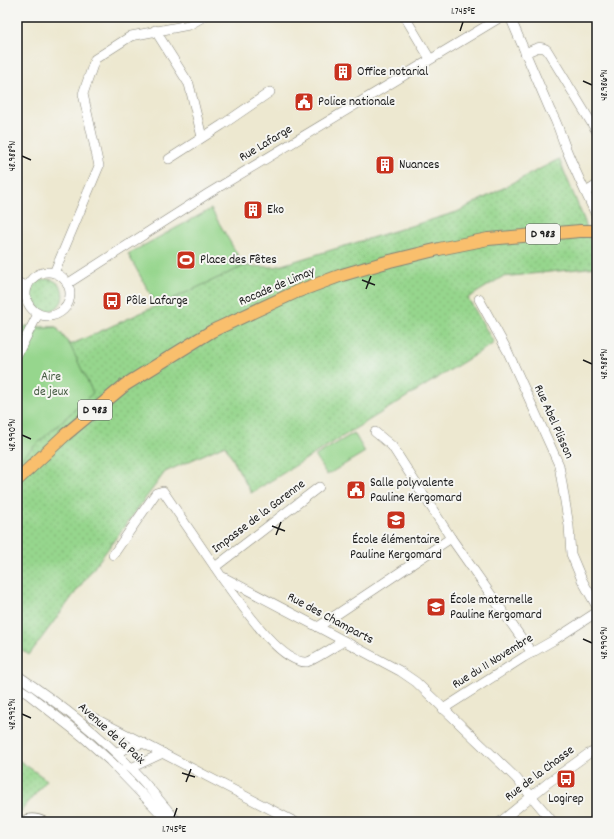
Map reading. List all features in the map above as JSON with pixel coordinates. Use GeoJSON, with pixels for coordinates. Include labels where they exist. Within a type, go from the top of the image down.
{"type":"FeatureCollection","features":[{"type":"Feature","properties":{"kind":"main road","name":"Rocade de Limay"},"geometry":{"type":"LineString","coordinates":[[17,480],[65,435],[125,385],[212,331],[296,292],[376,265],[439,249],[488,239],[580,231],[597,231]]}},
{"type":"Feature","properties":{"kind":"street"},"geometry":{"type":"LineString","coordinates":[[54,273],[99,166],[82,94],[95,59],[131,36],[155,30],[192,24],[203,17]]}},
{"type":"Feature","properties":{"kind":"street"},"geometry":{"type":"LineString","coordinates":[[404,17],[430,59]]}},
{"type":"Feature","properties":{"kind":"street","name":"Rue Lafarge"},"geometry":{"type":"LineString","coordinates":[[67,284],[209,193],[501,17]]}},
{"type":"Feature","properties":{"kind":"street"},"geometry":{"type":"LineString","coordinates":[[510,17],[550,110],[555,118],[568,155],[597,216]]}},
{"type":"Feature","properties":{"kind":"street"},"geometry":{"type":"LineString","coordinates":[[155,30],[189,84],[202,137]]}},
{"type":"Feature","properties":{"kind":"street"},"geometry":{"type":"LineString","coordinates":[[525,53],[539,47],[547,50],[597,132]]}},
{"type":"Feature","properties":{"kind":"street"},"geometry":{"type":"LineString","coordinates":[[169,159],[270,92]]}},
{"type":"Feature","properties":{"kind":"street"},"geometry":{"type":"LineString","coordinates":[[586,192],[597,185]]}},
{"type":"Feature","properties":{"kind":"street"},"geometry":{"type":"LineString","coordinates":[[47,272],[54,273],[64,279],[67,284],[69,296],[65,307],[61,312],[50,316],[38,314],[33,311],[26,300],[27,287],[35,276],[47,272]]}},
{"type":"Feature","properties":{"kind":"street"},"geometry":{"type":"LineString","coordinates":[[17,282],[27,287]]}},
{"type":"Feature","properties":{"kind":"street","name":"Rue Abel Plisson"},"geometry":{"type":"LineString","coordinates":[[479,298],[507,350],[559,465],[569,526],[571,554],[582,580],[597,607]]}},
{"type":"Feature","properties":{"kind":"street"},"geometry":{"type":"LineString","coordinates":[[17,356],[38,314]]}},
{"type":"Feature","properties":{"kind":"street"},"geometry":{"type":"LineString","coordinates":[[375,432],[392,446],[451,538],[532,653]]}},
{"type":"Feature","properties":{"kind":"street","name":"Impasse de la Garenne"},"geometry":{"type":"LineString","coordinates":[[215,567],[319,487]]}},
{"type":"Feature","properties":{"kind":"street","name":"Rue des Champarts"},"geometry":{"type":"LineString","coordinates":[[113,554],[156,493],[163,491],[221,576],[344,641],[416,682],[516,778],[552,822]]}},
{"type":"Feature","properties":{"kind":"street"},"geometry":{"type":"LineString","coordinates":[[318,627],[451,538]]}},
{"type":"Feature","properties":{"kind":"street"},"geometry":{"type":"LineString","coordinates":[[221,576],[250,615],[278,648],[296,660],[308,662],[344,641]]}},
{"type":"Feature","properties":{"kind":"street","name":"Rue du 11 Novembre"},"geometry":{"type":"LineString","coordinates":[[443,709],[597,612]]}},
{"type":"Feature","properties":{"kind":"street","name":"Avenue de la Paix"},"geometry":{"type":"LineString","coordinates":[[17,675],[85,725],[116,752],[132,768],[178,822]]}},
{"type":"Feature","properties":{"kind":"street","name":"Avenue de la Paix"},"geometry":{"type":"LineString","coordinates":[[17,687],[82,736],[110,761],[169,822]]}},
{"type":"Feature","properties":{"kind":"street"},"geometry":{"type":"LineString","coordinates":[[90,716],[295,822]]}},
{"type":"Feature","properties":{"kind":"street"},"geometry":{"type":"LineString","coordinates":[[116,752],[143,743]]}},
{"type":"Feature","properties":{"kind":"street","name":"Rue de la Chasse"},"geometry":{"type":"LineString","coordinates":[[500,822],[530,796],[583,758],[597,750]]}},
{"type":"Feature","properties":{"kind":"street"},"geometry":{"type":"LineString","coordinates":[[110,761],[132,768],[148,761],[154,756],[163,753]]}},
{"type":"Feature","properties":{"kind":"street"},"geometry":{"type":"LineString","coordinates":[[143,782],[143,774],[148,761]]}},
{"type":"Feature","properties":{"kind":"street"},"geometry":{"type":"LineString","coordinates":[[21,822],[26,818],[38,819],[45,822]]}},
{"type":"Feature","properties":{"kind":"green space"},"geometry":{"type":"Polygon","coordinates":[[[559,159],[585,222],[597,267],[502,277],[468,298],[494,343],[251,493],[225,445],[165,472],[29,655],[17,646],[17,340],[25,326],[56,327],[70,345],[244,266],[275,267],[457,212],[559,159]]]}},
{"type":"Feature","properties":{"kind":"green space","name":"Place des Fêtes"},"geometry":{"type":"Polygon","coordinates":[[[211,209],[244,266],[157,306],[128,254],[211,209]]]}},
{"type":"Feature","properties":{"kind":"green space"},"geometry":{"type":"Polygon","coordinates":[[[47,279],[58,284],[63,295],[58,306],[47,311],[36,306],[31,295],[36,284],[47,279]]]}},
{"type":"Feature","properties":{"kind":"green space","name":"Aire de jeux"},"geometry":{"type":"Polygon","coordinates":[[[56,327],[70,345],[93,393],[17,462],[17,370],[38,329],[56,327]]]}},
{"type":"Feature","properties":{"kind":"green space"},"geometry":{"type":"Polygon","coordinates":[[[354,433],[365,452],[327,475],[315,456],[354,433]]]}},
{"type":"Feature","properties":{"kind":"green space"},"geometry":{"type":"Polygon","coordinates":[[[17,759],[47,780],[17,816],[17,759]]]}},
{"type":"Feature","properties":{"kind":"place","name":"Office notarial"},"geometry":{"type":"Point","coordinates":[343,72]}},
{"type":"Feature","properties":{"kind":"place","name":"Police nationale"},"geometry":{"type":"Point","coordinates":[304,102]}},
{"type":"Feature","properties":{"kind":"place","name":"Nuances"},"geometry":{"type":"Point","coordinates":[385,165]}},
{"type":"Feature","properties":{"kind":"place","name":"Eko"},"geometry":{"type":"Point","coordinates":[253,210]}},
{"type":"Feature","properties":{"kind":"place","name":"Place des Fêtes"},"geometry":{"type":"Point","coordinates":[186,260]}},
{"type":"Feature","properties":{"kind":"place","name":"Pôle Lafarge"},"geometry":{"type":"Point","coordinates":[112,301]}},
{"type":"Feature","properties":{"kind":"place","name":"Salle polyvalente Pauline Kergomard"},"geometry":{"type":"Point","coordinates":[356,490]}},
{"type":"Feature","properties":{"kind":"place","name":"École élémentaire Pauline Kergomard"},"geometry":{"type":"Point","coordinates":[396,520]}},
{"type":"Feature","properties":{"kind":"place","name":"École maternelle Pauline Kergomard"},"geometry":{"type":"Point","coordinates":[436,607]}},
{"type":"Feature","properties":{"kind":"place","name":"Logirep"},"geometry":{"type":"Point","coordinates":[566,779]}}]}
